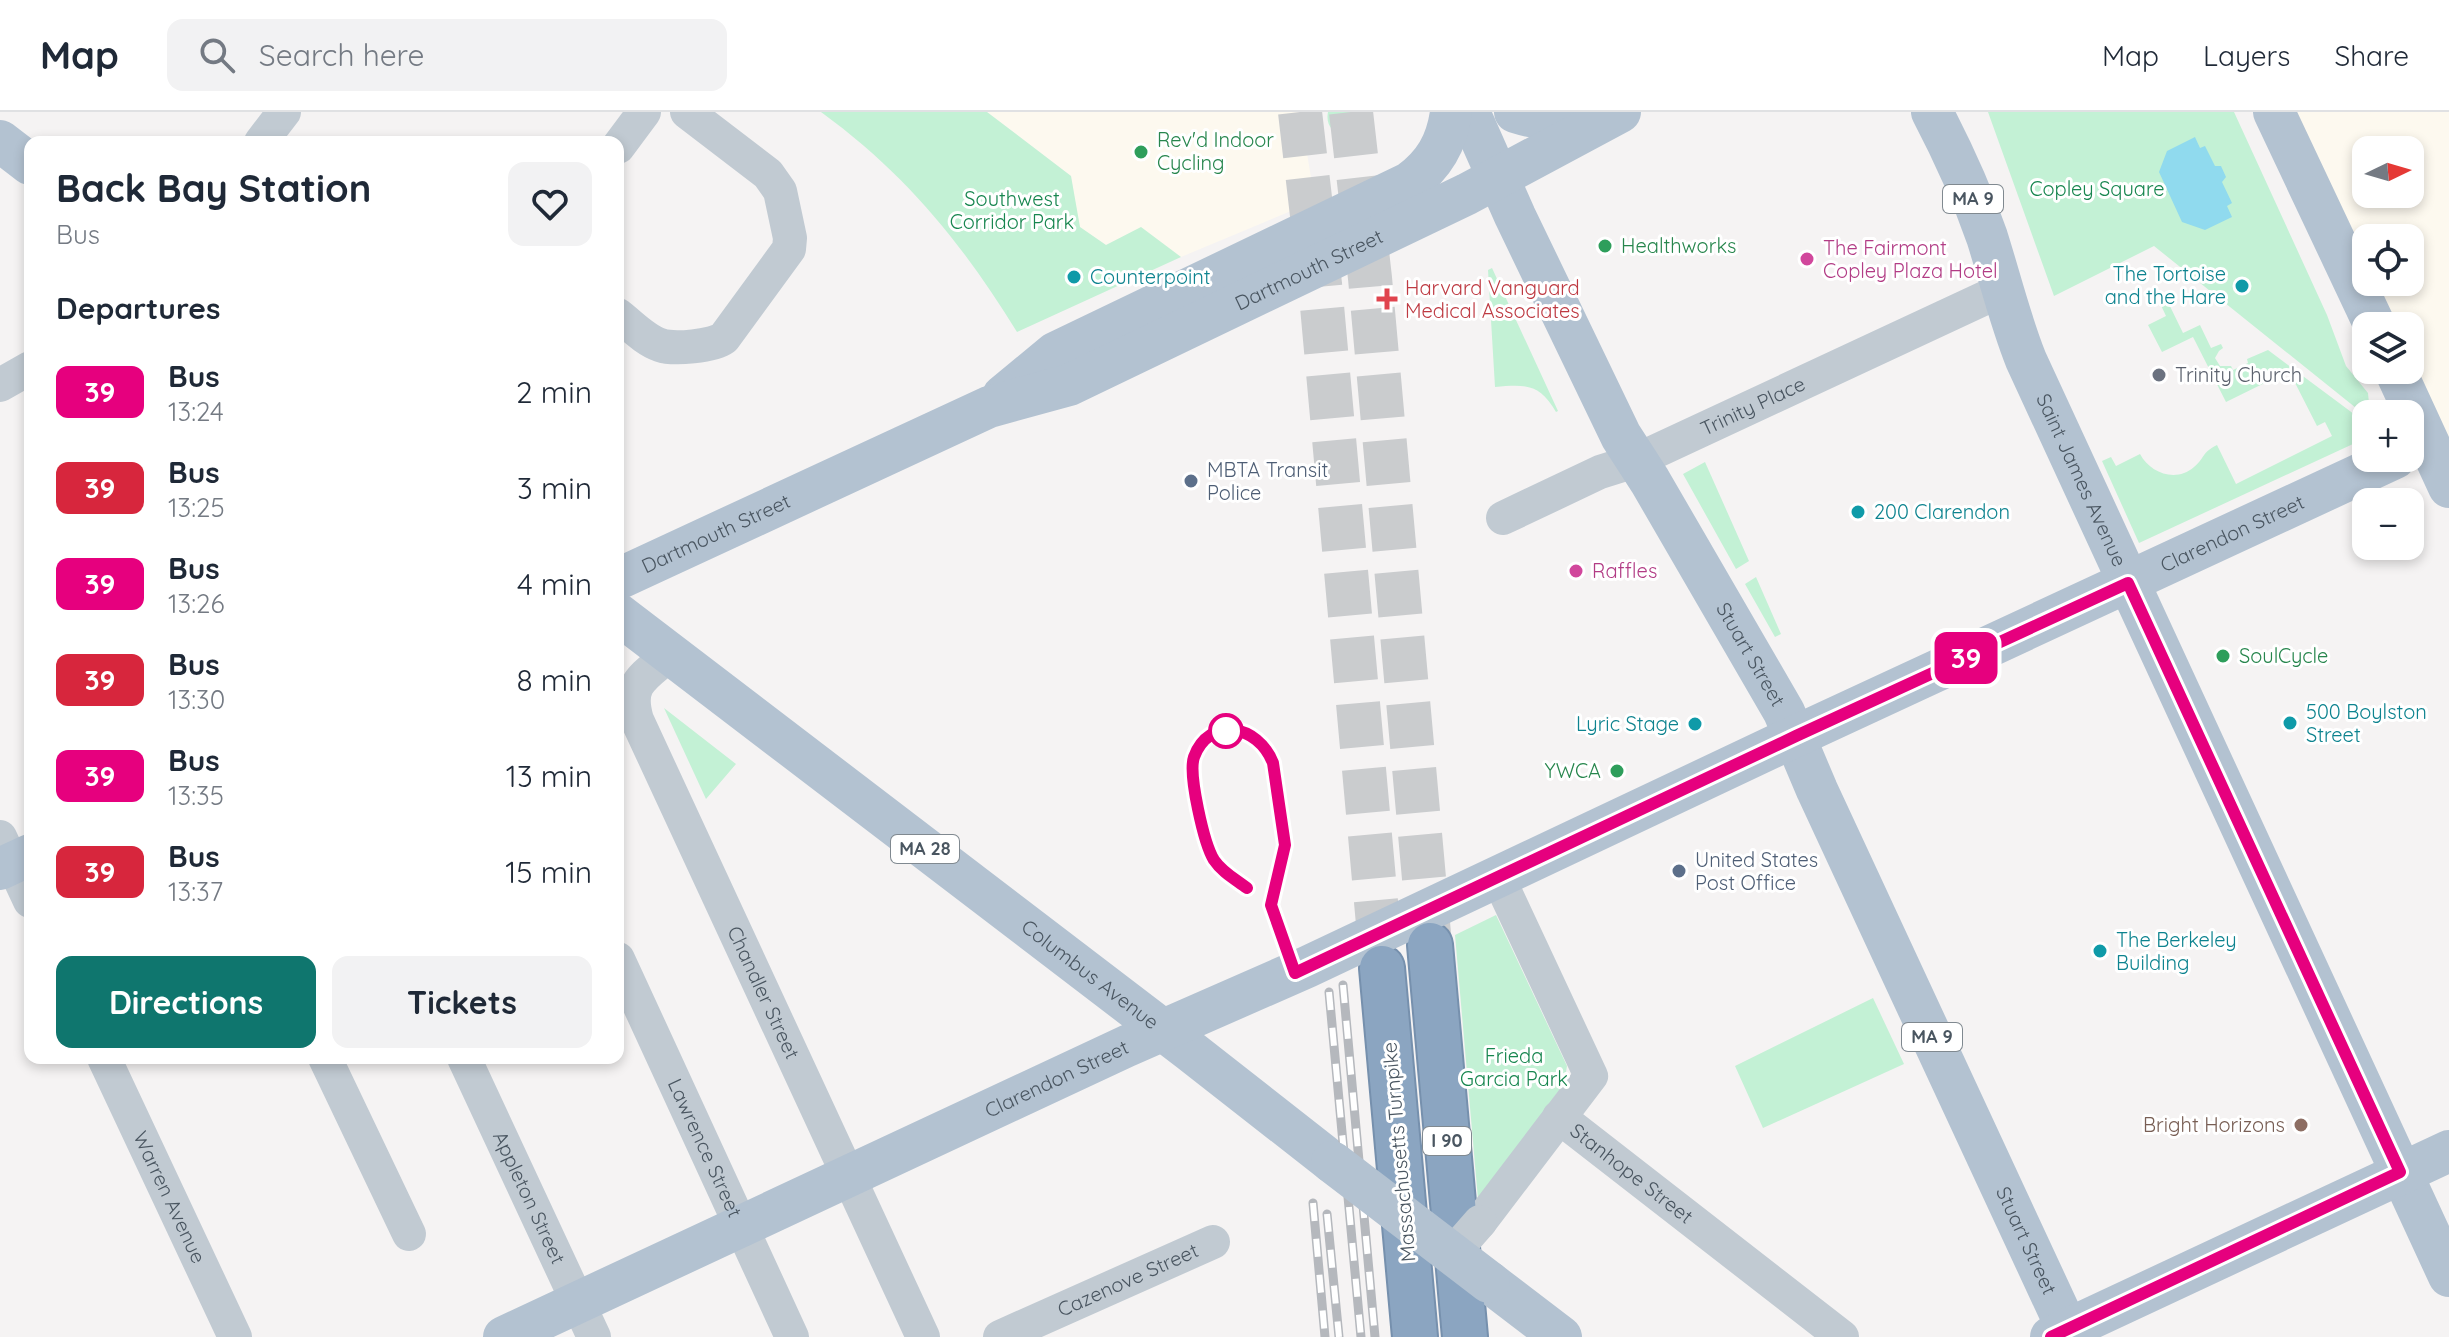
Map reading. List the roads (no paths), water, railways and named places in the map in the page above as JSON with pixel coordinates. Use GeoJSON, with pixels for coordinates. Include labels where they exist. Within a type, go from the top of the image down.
{"type":"FeatureCollection","features":[{"type":"Feature","properties":{"kind":"highway","name":"I 90"},"geometry":{"type":"LineString","coordinates":[[1430,945],[1465,1337]]}},
{"type":"Feature","properties":{"kind":"highway","name":"Massachusetts Turnpike"},"geometry":{"type":"LineString","coordinates":[[1382,968],[1415,1337]]}},
{"type":"Feature","properties":{"kind":"main road","name":"Dartmouth Street"},"geometry":{"type":"LineString","coordinates":[[989,407],[1055,353],[1409,183],[1426,171],[1440,152],[1451,112]]}},
{"type":"Feature","properties":{"kind":"main road","name":"Stuart Street"},"geometry":{"type":"LineString","coordinates":[[1469,112],[1609,413],[1796,736],[1817,790],[2063,1335]]}},
{"type":"Feature","properties":{"kind":"main road"},"geometry":{"type":"LineString","coordinates":[[1515,112],[1569,121],[1618,114]]}},
{"type":"Feature","properties":{"kind":"main road","name":"Saint James Avenue"},"geometry":{"type":"LineString","coordinates":[[1932,112],[1970,193],[2026,360],[2449,1276]]}},
{"type":"Feature","properties":{"kind":"main road"},"geometry":{"type":"LineString","coordinates":[[2274,112],[2368,312]]}},
{"type":"Feature","properties":{"kind":"main road","name":"Dartmouth Street"},"geometry":{"type":"LineString","coordinates":[[624,576],[989,407],[1069,385],[1498,177],[1618,114]]}},
{"type":"Feature","properties":{"kind":"main road"},"geometry":{"type":"LineString","coordinates":[[0,141],[24,159]]}},
{"type":"Feature","properties":{"kind":"main road"},"geometry":{"type":"LineString","coordinates":[[2424,451],[2449,487]]}},
{"type":"Feature","properties":{"kind":"main road","name":"Clarendon Street"},"geometry":{"type":"LineString","coordinates":[[504,1337],[586,1320],[741,1227],[1163,1030],[1307,967],[1796,736],[2367,472]]}},
{"type":"Feature","properties":{"kind":"main road","name":"Columbus Avenue"},"geometry":{"type":"LineString","coordinates":[[624,619],[1561,1337]]}},
{"type":"Feature","properties":{"kind":"main road"},"geometry":{"type":"LineString","coordinates":[[2063,1335],[2449,1151]]}},
{"type":"Feature","properties":{"kind":"street"},"geometry":{"type":"LineString","coordinates":[[266,136],[284,112]]}},
{"type":"Feature","properties":{"kind":"street"},"geometry":{"type":"LineString","coordinates":[[624,139],[644,112]]}},
{"type":"Feature","properties":{"kind":"street"},"geometry":{"type":"LineString","coordinates":[[624,319],[662,346],[720,342],[754,301],[789,249],[790,238],[778,186],[768,174],[687,112]]}},
{"type":"Feature","properties":{"kind":"street","name":"Trinity Place"},"geometry":{"type":"LineString","coordinates":[[1503,518],[1600,472],[1635,461],[2002,290]]}},
{"type":"Feature","properties":{"kind":"street"},"geometry":{"type":"LineString","coordinates":[[0,385],[24,371]]}},
{"type":"Feature","properties":{"kind":"street","name":"Chandler Street"},"geometry":{"type":"LineString","coordinates":[[669,655],[633,689],[637,720],[923,1337]]}},
{"type":"Feature","properties":{"kind":"street"},"geometry":{"type":"LineString","coordinates":[[11,856],[24,887]]}},
{"type":"Feature","properties":{"kind":"street","name":"Stanhope Street"},"geometry":{"type":"LineString","coordinates":[[1498,877],[1591,1076],[1559,1117],[1842,1337]]}},
{"type":"Feature","properties":{"kind":"street","name":"Lawrence Street"},"geometry":{"type":"LineString","coordinates":[[624,972],[792,1337]]}},
{"type":"Feature","properties":{"kind":"street","name":"Warren Avenue"},"geometry":{"type":"LineString","coordinates":[[107,1064],[235,1337]]}},
{"type":"Feature","properties":{"kind":"street"},"geometry":{"type":"LineString","coordinates":[[328,1064],[409,1234]]}},
{"type":"Feature","properties":{"kind":"street","name":"Appleton Street"},"geometry":{"type":"LineString","coordinates":[[467,1064],[586,1320]]}},
{"type":"Feature","properties":{"kind":"street"},"geometry":{"type":"LineString","coordinates":[[1452,1254],[1487,1214],[1559,1117]]}},
{"type":"Feature","properties":{"kind":"street","name":"Cazenove Street"},"geometry":{"type":"LineString","coordinates":[[1000,1337],[1213,1242]]}},
{"type":"Feature","properties":{"kind":"water"},"geometry":{"type":"Polygon","coordinates":[[[2195,137],[2200,148],[2205,146],[2215,166],[2221,166],[2226,177],[2222,182],[2232,203],[2227,206],[2232,217],[2205,230],[2182,222],[2159,172],[2167,151],[2195,137]]]}},
{"type":"Feature","properties":{"kind":"tunnel"},"geometry":{"type":"LineString","coordinates":[[1300,112],[1320,284],[1382,968]]}},
{"type":"Feature","properties":{"kind":"tunnel"},"geometry":{"type":"LineString","coordinates":[[1351,112],[1370,278],[1430,945]]}},
{"type":"Feature","properties":{"kind":"railway"},"geometry":{"type":"LineString","coordinates":[[1343,985],[1375,1337]]}},
{"type":"Feature","properties":{"kind":"railway"},"geometry":{"type":"LineString","coordinates":[[1329,992],[1361,1337]]}},
{"type":"Feature","properties":{"kind":"railway"},"geometry":{"type":"LineString","coordinates":[[1313,1203],[1325,1337]]}},
{"type":"Feature","properties":{"kind":"railway"},"geometry":{"type":"LineString","coordinates":[[1327,1214],[1339,1337]]}},
{"type":"Feature","properties":{"kind":"place","name":"Rev'd Indoor Cycling"},"geometry":{"type":"Point","coordinates":[1141,152]}},
{"type":"Feature","properties":{"kind":"place","name":"Healthworks"},"geometry":{"type":"Point","coordinates":[1605,246]}},
{"type":"Feature","properties":{"kind":"place","name":"The Fairmont Copley Plaza Hotel"},"geometry":{"type":"Point","coordinates":[1807,259]}},
{"type":"Feature","properties":{"kind":"place","name":"Counterpoint"},"geometry":{"type":"Point","coordinates":[1074,277]}},
{"type":"Feature","properties":{"kind":"place","name":"The Tortoise and the Hare"},"geometry":{"type":"Point","coordinates":[2242,286]}},
{"type":"Feature","properties":{"kind":"place","name":"Harvard Vanguard Medical Associates"},"geometry":{"type":"Point","coordinates":[1387,299]}},
{"type":"Feature","properties":{"kind":"place","name":"Trinity Church"},"geometry":{"type":"Point","coordinates":[2159,375]}},
{"type":"Feature","properties":{"kind":"place","name":"MBTA Transit Police"},"geometry":{"type":"Point","coordinates":[1191,481]}},
{"type":"Feature","properties":{"kind":"place","name":"200 Clarendon"},"geometry":{"type":"Point","coordinates":[1858,512]}},
{"type":"Feature","properties":{"kind":"place","name":"Raffles"},"geometry":{"type":"Point","coordinates":[1576,571]}},
{"type":"Feature","properties":{"kind":"place","name":"SoulCycle"},"geometry":{"type":"Point","coordinates":[2223,656]}},
{"type":"Feature","properties":{"kind":"place","name":"500 Boylston Street"},"geometry":{"type":"Point","coordinates":[2290,723]}},
{"type":"Feature","properties":{"kind":"place","name":"Lyric Stage"},"geometry":{"type":"Point","coordinates":[1695,724]}},
{"type":"Feature","properties":{"kind":"place","name":"YWCA"},"geometry":{"type":"Point","coordinates":[1617,771]}},
{"type":"Feature","properties":{"kind":"place","name":"United States Post Office"},"geometry":{"type":"Point","coordinates":[1679,871]}},
{"type":"Feature","properties":{"kind":"place","name":"The Berkeley Building"},"geometry":{"type":"Point","coordinates":[2100,951]}},
{"type":"Feature","properties":{"kind":"place","name":"Bright Horizons"},"geometry":{"type":"Point","coordinates":[2301,1125]}},
{"type":"Feature","properties":{"kind":"park label","name":"Copley Square"},"geometry":{"type":"Point","coordinates":[2097,189]}},
{"type":"Feature","properties":{"kind":"park label","name":"Southwest Corridor Park"},"geometry":{"type":"Point","coordinates":[1012,210]}},
{"type":"Feature","properties":{"kind":"park label","name":"Frieda Garcia Park"},"geometry":{"type":"Point","coordinates":[1514,1068]}}]}
